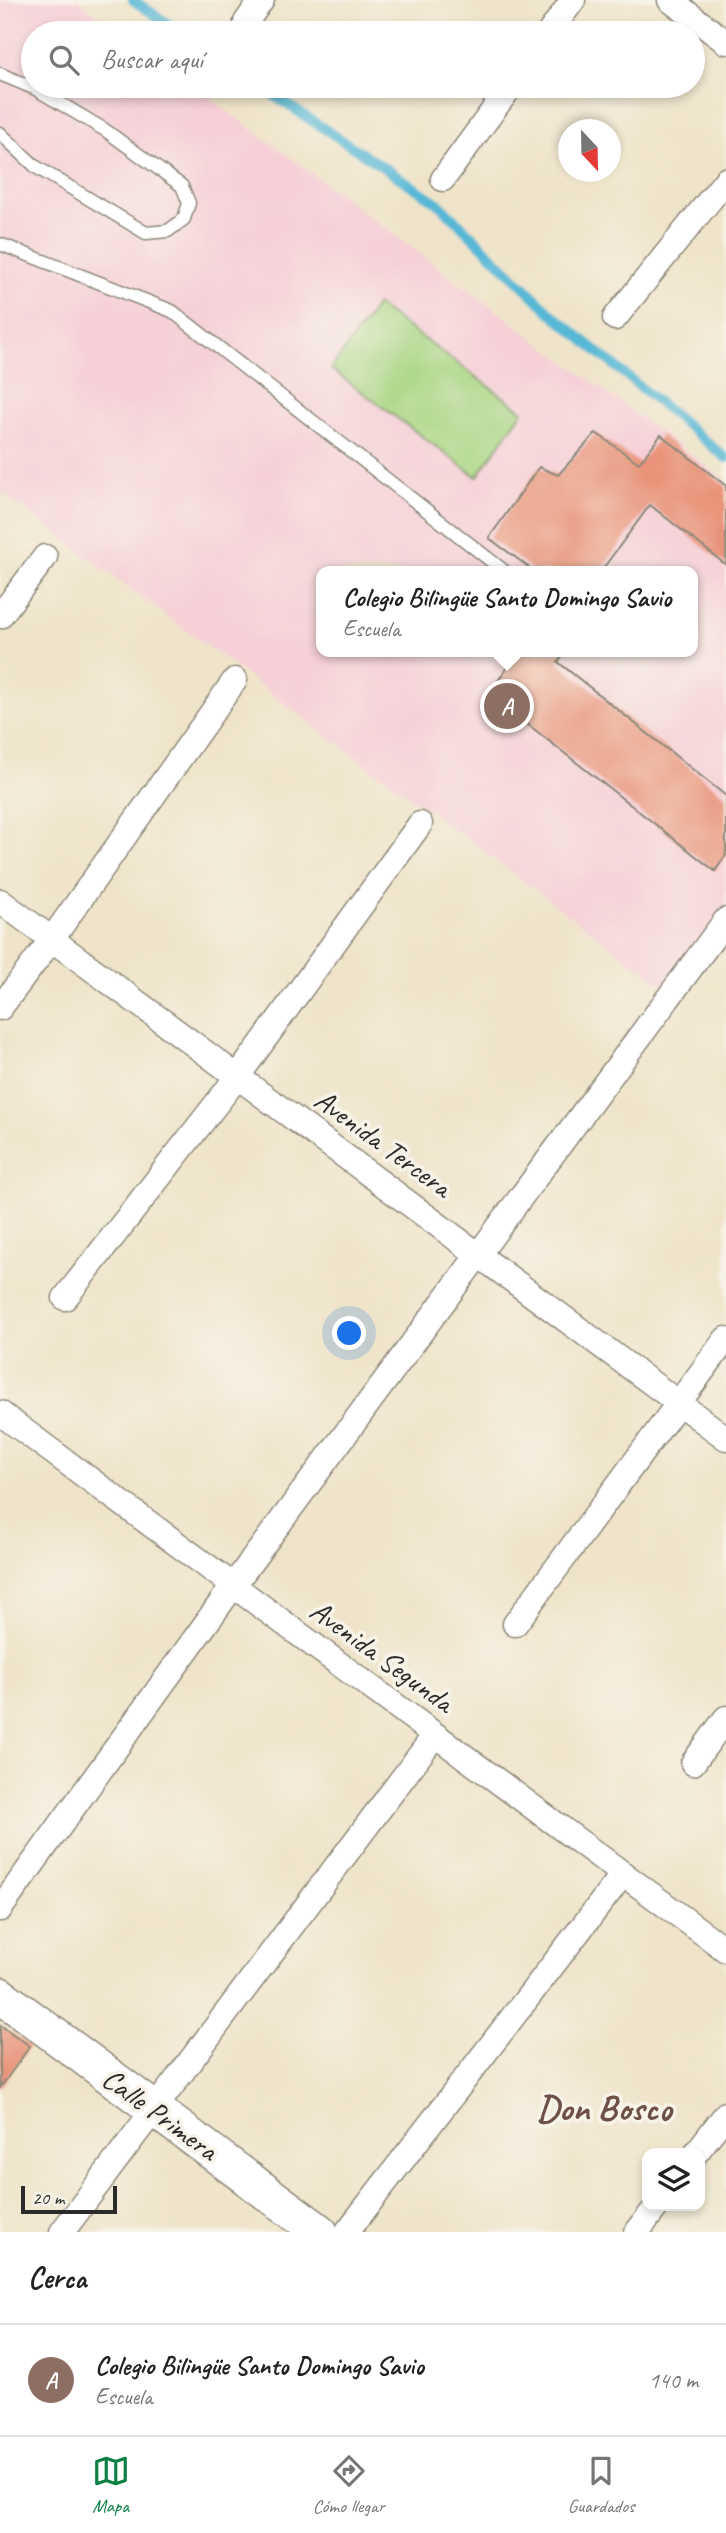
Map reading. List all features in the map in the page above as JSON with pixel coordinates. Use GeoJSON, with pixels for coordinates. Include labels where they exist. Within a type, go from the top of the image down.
{"type":"FeatureCollection","features":[{"type":"Feature","properties":{"kind":"street"},"geometry":{"type":"LineString","coordinates":[[247,21],[262,0]]}},
{"type":"Feature","properties":{"kind":"street"},"geometry":{"type":"LineString","coordinates":[[558,21],[573,0]]}},
{"type":"Feature","properties":{"kind":"street"},"geometry":{"type":"LineString","coordinates":[[670,0],[698,21]]}},
{"type":"Feature","properties":{"kind":"street"},"geometry":{"type":"LineString","coordinates":[[705,26],[726,42]]}},
{"type":"Feature","properties":{"kind":"street"},"geometry":{"type":"LineString","coordinates":[[443,179],[502,98]]}},
{"type":"Feature","properties":{"kind":"street"},"geometry":{"type":"LineString","coordinates":[[615,318],[726,180]]}},
{"type":"Feature","properties":{"kind":"street"},"geometry":{"type":"LineString","coordinates":[[0,617],[45,556]]}},
{"type":"Feature","properties":{"kind":"street"},"geometry":{"type":"LineString","coordinates":[[0,1008],[235,680]]}},
{"type":"Feature","properties":{"kind":"street"},"geometry":{"type":"LineString","coordinates":[[65,1298],[238,1076],[420,824]]}},
{"type":"Feature","properties":{"kind":"street","name":"Avenida Tercera"},"geometry":{"type":"LineString","coordinates":[[0,901],[481,1254],[726,1438]]}},
{"type":"Feature","properties":{"kind":"street"},"geometry":{"type":"LineString","coordinates":[[0,1909],[233,1586],[726,920]]}},
{"type":"Feature","properties":{"kind":"street"},"geometry":{"type":"LineString","coordinates":[[515,1624],[726,1339]]}},
{"type":"Feature","properties":{"kind":"street","name":"Avenida Segunda"},"geometry":{"type":"LineString","coordinates":[[0,1413],[726,1950]]}},
{"type":"Feature","properties":{"kind":"street"},"geometry":{"type":"LineString","coordinates":[[693,1763],[726,1718]]}},
{"type":"Feature","properties":{"kind":"street"},"geometry":{"type":"LineString","coordinates":[[62,2232],[435,1735]]}},
{"type":"Feature","properties":{"kind":"street"},"geometry":{"type":"LineString","coordinates":[[347,2232],[623,1874]]}},
{"type":"Feature","properties":{"kind":"street","name":"Calle Primera"},"geometry":{"type":"LineString","coordinates":[[0,1995],[320,2232]]}},
{"type":"Feature","properties":{"kind":"street"},"geometry":{"type":"LineString","coordinates":[[700,2148],[726,2114]]}},
{"type":"Feature","properties":{"kind":"street"},"geometry":{"type":"LineString","coordinates":[[637,2232],[653,2211]]}},
{"type":"Feature","properties":{"kind":"lane"},"geometry":{"type":"LineString","coordinates":[[0,74],[21,83]]}},
{"type":"Feature","properties":{"kind":"lane"},"geometry":{"type":"LineString","coordinates":[[0,132],[36,167],[111,215],[146,233],[168,231],[184,219],[189,204],[182,186],[105,130],[51,98]]}},
{"type":"Feature","properties":{"kind":"lane"},"geometry":{"type":"LineString","coordinates":[[0,244],[172,311],[498,566]]}},
{"type":"Feature","properties":{"kind":"shaded area"},"geometry":{"type":"Polygon","coordinates":[[[0,0],[78,0],[107,21],[21,21],[21,98],[210,98],[726,481],[726,921],[668,989],[0,492],[0,0]]]}},
{"type":"Feature","properties":{"kind":"green space"},"geometry":{"type":"Polygon","coordinates":[[[377,305],[523,411],[477,477],[331,369],[377,305]]]}},
{"type":"Feature","properties":{"kind":"building"},"geometry":{"type":"Polygon","coordinates":[[[596,433],[639,463],[661,435],[726,486],[726,565],[650,505],[605,566],[527,566],[489,538],[539,467],[558,475],[596,433]]]}},
{"type":"Feature","properties":{"kind":"building"},"geometry":{"type":"Polygon","coordinates":[[[515,657],[562,657],[558,662],[726,796],[726,855],[715,871],[489,694],[515,657]]]}},
{"type":"Feature","properties":{"kind":"building"},"geometry":{"type":"Polygon","coordinates":[[[0,2025],[30,2046],[0,2088],[0,2025]]]}},
{"type":"Feature","properties":{"kind":"waterway"},"geometry":{"type":"LineString","coordinates":[[133,0],[164,21]]}},
{"type":"Feature","properties":{"kind":"waterway"},"geometry":{"type":"LineString","coordinates":[[277,98],[438,203],[552,314],[726,458]]}},
{"type":"Feature","properties":{"kind":"place","name":"Colegio Bilingüe Santo Domingo Savio"},"geometry":{"type":"Point","coordinates":[507,706]}},
{"type":"Feature","properties":{"kind":"district","name":"Don Bosco"},"geometry":{"type":"Point","coordinates":[604,2107]}}]}
